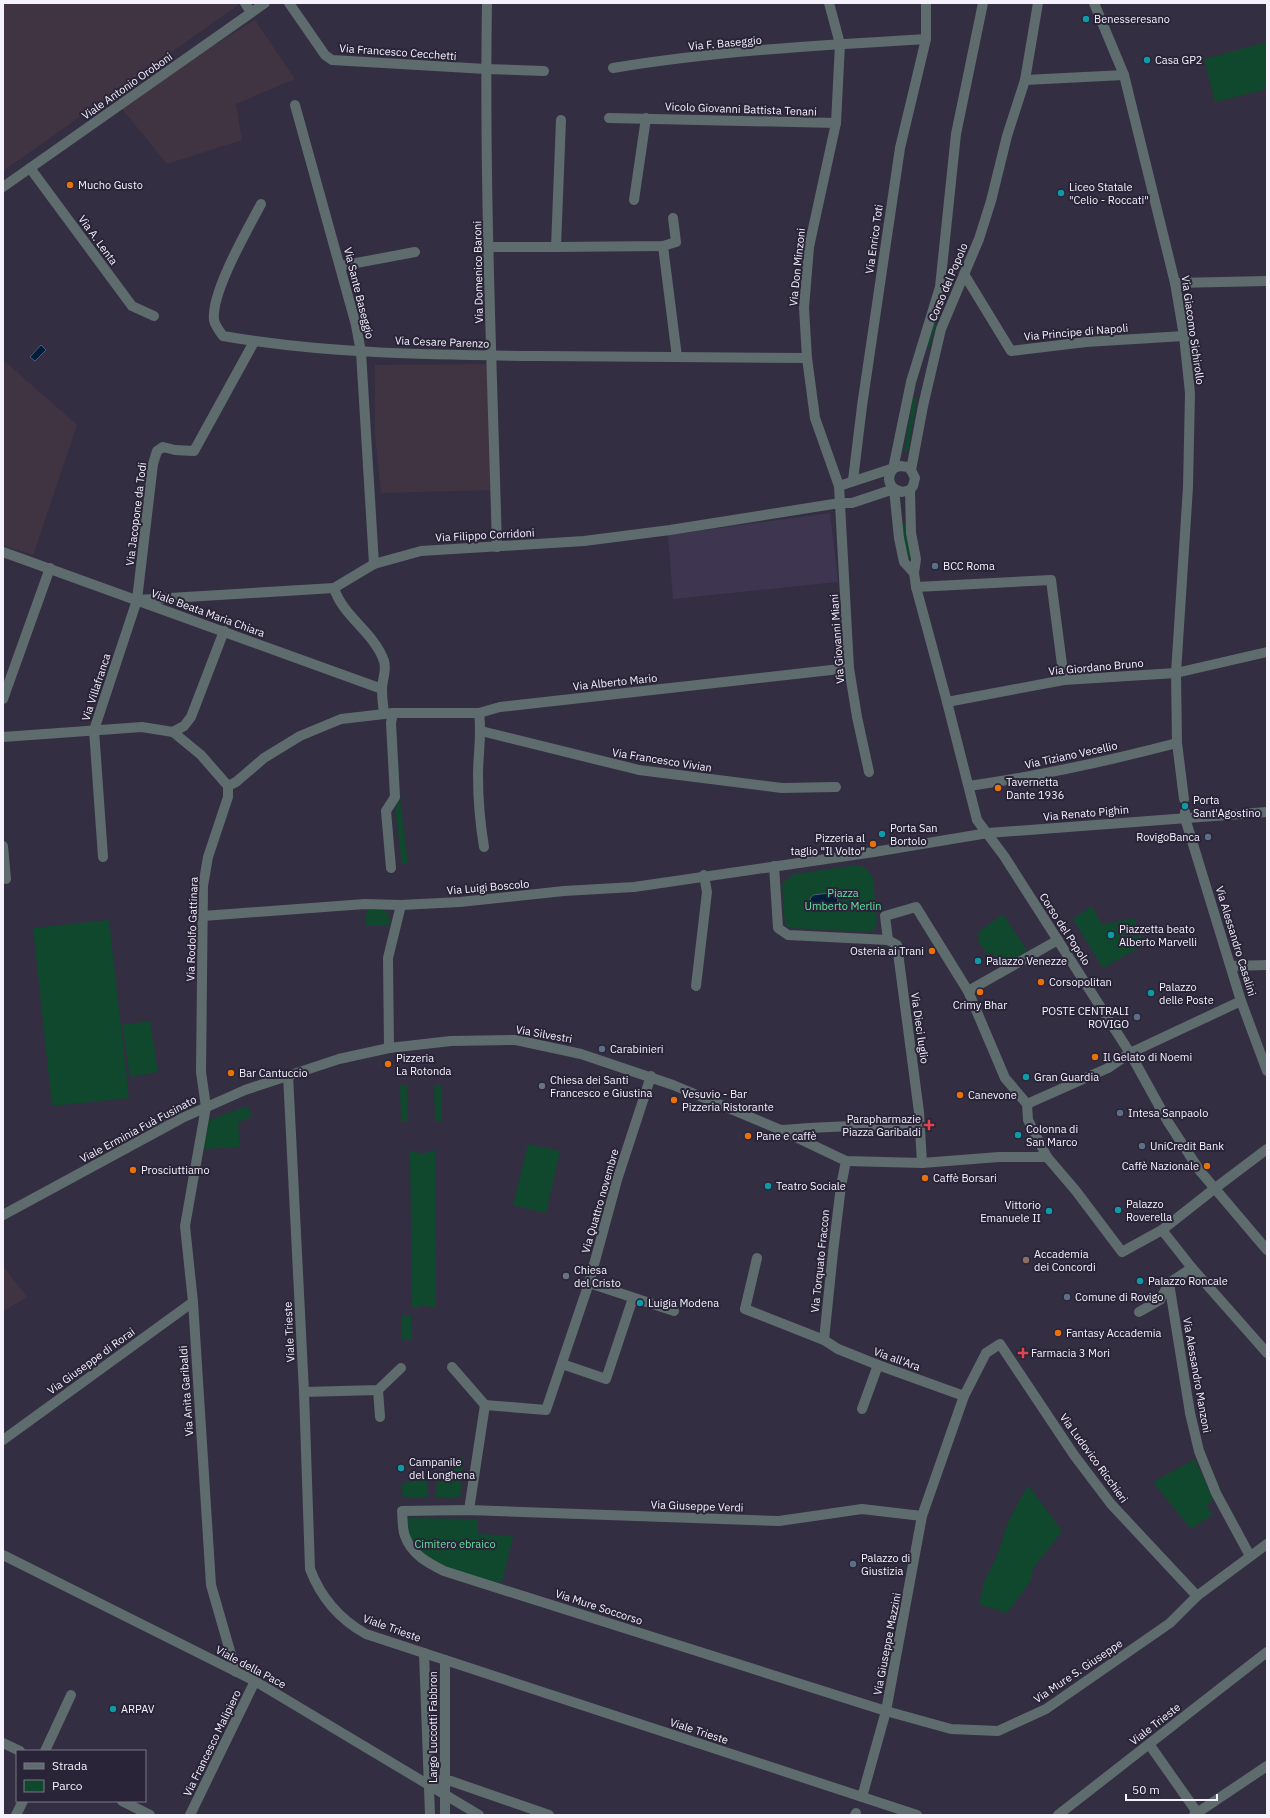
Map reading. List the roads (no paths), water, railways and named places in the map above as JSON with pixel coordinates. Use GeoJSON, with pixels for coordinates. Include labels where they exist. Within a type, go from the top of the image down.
{"type":"FeatureCollection","features":[{"type":"Feature","properties":{"kind":"street"},"geometry":{"type":"LineString","coordinates":[[245,3],[251,12]]}},
{"type":"Feature","properties":{"kind":"street","name":"Viale Antonio Oroboni"},"geometry":{"type":"LineString","coordinates":[[3,187],[265,3]]}},
{"type":"Feature","properties":{"kind":"street","name":"Via Francesco Cecchetti"},"geometry":{"type":"LineString","coordinates":[[289,3],[325,55],[332,60],[486,69]]}},
{"type":"Feature","properties":{"kind":"street","name":"Via Domenico Baroni"},"geometry":{"type":"LineString","coordinates":[[487,3],[486,69],[496,547]]}},
{"type":"Feature","properties":{"kind":"street","name":"Via Don Minzoni"},"geometry":{"type":"LineString","coordinates":[[829,3],[840,44],[836,124],[809,247],[804,308],[807,358],[816,418],[839,486]]}},
{"type":"Feature","properties":{"kind":"street","name":"Via Enrico Toti"},"geometry":{"type":"LineString","coordinates":[[853,480],[862,406],[900,148],[926,39],[926,3]]}},
{"type":"Feature","properties":{"kind":"street","name":"Corso del Popolo"},"geometry":{"type":"LineString","coordinates":[[914,573],[904,562],[899,538],[894,489],[889,479],[893,469],[911,382],[940,287],[956,134],[983,3]]}},
{"type":"Feature","properties":{"kind":"street","name":"Corso del Popolo"},"geometry":{"type":"LineString","coordinates":[[1038,3],[1025,80],[1007,136],[991,201],[979,239],[941,329],[923,406],[911,470],[915,478],[913,486],[910,490],[911,533],[916,559],[914,573],[916,587],[977,820],[988,833],[1130,1053],[1168,1122],[1200,1171],[1267,1250]]}},
{"type":"Feature","properties":{"kind":"street","name":"Via Giacomo Sichirollo"},"geometry":{"type":"LineString","coordinates":[[1094,3],[1124,75],[1175,283],[1184,336],[1190,393],[1188,487],[1176,673],[1177,743],[1184,799]]}},
{"type":"Feature","properties":{"kind":"street","name":"Via F. Baseggio"},"geometry":{"type":"LineString","coordinates":[[613,68],[659,61],[840,44],[926,39]]}},
{"type":"Feature","properties":{"kind":"street"},"geometry":{"type":"LineString","coordinates":[[486,69],[544,70]]}},
{"type":"Feature","properties":{"kind":"street"},"geometry":{"type":"LineString","coordinates":[[1025,80],[1124,75]]}},
{"type":"Feature","properties":{"kind":"street","name":"Via Sante Baseggio"},"geometry":{"type":"LineString","coordinates":[[296,105],[356,324],[361,352],[374,564]]}},
{"type":"Feature","properties":{"kind":"street","name":"Vicolo Giovanni Battista Tenani"},"geometry":{"type":"LineString","coordinates":[[609,118],[836,124]]}},
{"type":"Feature","properties":{"kind":"street"},"geometry":{"type":"LineString","coordinates":[[634,200],[646,118]]}},
{"type":"Feature","properties":{"kind":"street"},"geometry":{"type":"LineString","coordinates":[[556,247],[561,120]]}},
{"type":"Feature","properties":{"kind":"street","name":"Via A. Lenta"},"geometry":{"type":"LineString","coordinates":[[30,168],[132,306],[154,316]]}},
{"type":"Feature","properties":{"kind":"street","name":"Via Cesare Parenzo"},"geometry":{"type":"LineString","coordinates":[[261,204],[237,250],[216,298],[214,321],[222,336],[254,342],[361,352],[492,356],[807,358]]}},
{"type":"Feature","properties":{"kind":"street"},"geometry":{"type":"LineString","coordinates":[[489,247],[663,246],[676,242],[673,218]]}},
{"type":"Feature","properties":{"kind":"street"},"geometry":{"type":"LineString","coordinates":[[663,246],[677,357]]}},
{"type":"Feature","properties":{"kind":"street"},"geometry":{"type":"LineString","coordinates":[[340,266],[415,252]]}},
{"type":"Feature","properties":{"kind":"street","name":"Via Principe di Napoli"},"geometry":{"type":"LineString","coordinates":[[964,274],[1011,350],[1086,342],[1184,336]]}},
{"type":"Feature","properties":{"kind":"street"},"geometry":{"type":"LineString","coordinates":[[1175,283],[1267,281]]}},
{"type":"Feature","properties":{"kind":"street","name":"Via Jacopone da Todi"},"geometry":{"type":"LineString","coordinates":[[137,600],[153,464],[157,451],[163,447],[175,450],[194,451],[254,342]]}},
{"type":"Feature","properties":{"kind":"street"},"geometry":{"type":"LineString","coordinates":[[839,486],[853,480],[900,466],[908,467],[911,470]]}},
{"type":"Feature","properties":{"kind":"street","name":"Via Giovanni Miani"},"geometry":{"type":"LineString","coordinates":[[839,486],[849,668],[857,717],[870,772]]}},
{"type":"Feature","properties":{"kind":"street"},"geometry":{"type":"LineString","coordinates":[[894,489],[902,492],[910,490]]}},
{"type":"Feature","properties":{"kind":"street","name":"Via Filippo Corridoni"},"geometry":{"type":"LineString","coordinates":[[137,600],[334,588],[374,564],[421,551],[584,541],[840,503],[852,503],[894,489]]}},
{"type":"Feature","properties":{"kind":"street","name":"Viale Beata Maria Chiara"},"geometry":{"type":"LineString","coordinates":[[3,552],[382,689]]}},
{"type":"Feature","properties":{"kind":"street"},"geometry":{"type":"LineString","coordinates":[[3,698],[50,568]]}},
{"type":"Feature","properties":{"kind":"street"},"geometry":{"type":"LineString","coordinates":[[916,587],[1051,580],[1064,680]]}},
{"type":"Feature","properties":{"kind":"street"},"geometry":{"type":"LineString","coordinates":[[334,588],[337,598],[345,610],[370,637],[384,662],[382,689],[391,724],[395,797],[386,811],[391,868]]}},
{"type":"Feature","properties":{"kind":"street","name":"Via Villafranca"},"geometry":{"type":"LineString","coordinates":[[103,857],[94,730],[137,600]]}},
{"type":"Feature","properties":{"kind":"street"},"geometry":{"type":"LineString","coordinates":[[173,732],[184,726],[191,717],[224,631]]}},
{"type":"Feature","properties":{"kind":"street","name":"Via Giordano Bruno"},"geometry":{"type":"LineString","coordinates":[[947,702],[1064,680],[1176,673],[1267,652]]}},
{"type":"Feature","properties":{"kind":"street","name":"Via Alberto Mario"},"geometry":{"type":"LineString","coordinates":[[388,713],[479,713],[500,707],[849,668]]}},
{"type":"Feature","properties":{"kind":"street"},"geometry":{"type":"LineString","coordinates":[[3,737],[142,727],[173,732],[201,755],[228,786],[236,782],[264,758],[300,736],[341,719],[388,713]]}},
{"type":"Feature","properties":{"kind":"street"},"geometry":{"type":"LineString","coordinates":[[479,713],[481,731],[478,774],[479,811],[484,847]]}},
{"type":"Feature","properties":{"kind":"street","name":"Via Francesco Vivian"},"geometry":{"type":"LineString","coordinates":[[481,731],[639,770],[775,787],[836,787]]}},
{"type":"Feature","properties":{"kind":"street","name":"Via Tiziano Vecellio"},"geometry":{"type":"LineString","coordinates":[[969,786],[1005,781],[1114,759],[1177,743]]}},
{"type":"Feature","properties":{"kind":"street","name":"Via Rodolfo Gattinara"},"geometry":{"type":"LineString","coordinates":[[206,1107],[201,1072],[203,886],[208,858],[228,797],[228,786]]}},
{"type":"Feature","properties":{"kind":"street","name":"Via Renato Pighin"},"geometry":{"type":"LineString","coordinates":[[774,866],[874,852],[988,833],[1185,815],[1267,812]]}},
{"type":"Feature","properties":{"kind":"street","name":"Via Alessandro Casalini"},"geometry":{"type":"LineString","coordinates":[[1185,815],[1241,1001],[1267,1071]]}},
{"type":"Feature","properties":{"kind":"street"},"geometry":{"type":"LineString","coordinates":[[3,846],[6,879]]}},
{"type":"Feature","properties":{"kind":"street"},"geometry":{"type":"LineString","coordinates":[[774,866],[778,928],[788,935],[888,940],[886,916],[916,907],[968,991],[1005,1078],[1027,1104],[1028,1120],[1047,1157],[1076,1191],[1122,1252],[1162,1230],[1267,1149]]}},
{"type":"Feature","properties":{"kind":"street","name":"Via Luigi Boscolo"},"geometry":{"type":"LineString","coordinates":[[203,916],[365,904],[401,905],[460,902],[564,891],[634,886],[774,866]]}},
{"type":"Feature","properties":{"kind":"street"},"geometry":{"type":"LineString","coordinates":[[696,986],[707,892],[704,875]]}},
{"type":"Feature","properties":{"kind":"street"},"geometry":{"type":"LineString","coordinates":[[389,1048],[388,958],[401,905]]}},
{"type":"Feature","properties":{"kind":"street","name":"Via Dieci luglio"},"geometry":{"type":"LineString","coordinates":[[888,940],[896,945],[919,1123]]}},
{"type":"Feature","properties":{"kind":"street"},"geometry":{"type":"LineString","coordinates":[[968,991],[1058,940]]}},
{"type":"Feature","properties":{"kind":"street"},"geometry":{"type":"LineString","coordinates":[[1231,966],[1267,965]]}},
{"type":"Feature","properties":{"kind":"street"},"geometry":{"type":"LineString","coordinates":[[1027,1104],[1108,1068],[1130,1053],[1241,1001]]}},
{"type":"Feature","properties":{"kind":"street","name":"Via Silvestri"},"geometry":{"type":"LineString","coordinates":[[288,1075],[339,1059],[389,1048],[451,1040],[516,1040],[581,1054],[651,1076],[740,1112],[846,1161]]}},
{"type":"Feature","properties":{"kind":"street","name":"Viale Erminia Fuà Fusinato"},"geometry":{"type":"LineString","coordinates":[[3,1215],[206,1107],[288,1075]]}},
{"type":"Feature","properties":{"kind":"street","name":"Viale Trieste"},"geometry":{"type":"LineString","coordinates":[[288,1075],[304,1392],[310,1569],[323,1596],[334,1610],[354,1627],[366,1634],[917,1815]]}},
{"type":"Feature","properties":{"kind":"street","name":"Via Quattro novembre"},"geometry":{"type":"LineString","coordinates":[[485,1405],[546,1410],[589,1283],[617,1180],[651,1076]]}},
{"type":"Feature","properties":{"kind":"street","name":"Via Anita Garibaldi"},"geometry":{"type":"LineString","coordinates":[[206,1107],[185,1226],[193,1302],[211,1584],[236,1672]]}},
{"type":"Feature","properties":{"kind":"street"},"geometry":{"type":"LineString","coordinates":[[781,1130],[819,1126],[849,1127],[919,1123],[922,1163]]}},
{"type":"Feature","properties":{"kind":"street"},"geometry":{"type":"LineString","coordinates":[[846,1161],[922,1163],[999,1158],[1047,1157]]}},
{"type":"Feature","properties":{"kind":"street","name":"Via Torquato Fraccon"},"geometry":{"type":"LineString","coordinates":[[824,1340],[841,1186],[846,1161]]}},
{"type":"Feature","properties":{"kind":"street"},"geometry":{"type":"LineString","coordinates":[[1162,1230],[1192,1268],[1267,1353]]}},
{"type":"Feature","properties":{"kind":"street","name":"Via all'Ara"},"geometry":{"type":"LineString","coordinates":[[758,1258],[745,1309],[824,1340],[838,1349],[878,1365],[964,1396]]}},
{"type":"Feature","properties":{"kind":"street"},"geometry":{"type":"LineString","coordinates":[[1139,1312],[1160,1300],[1169,1283],[1192,1268]]}},
{"type":"Feature","properties":{"kind":"street"},"geometry":{"type":"LineString","coordinates":[[589,1283],[674,1311]]}},
{"type":"Feature","properties":{"kind":"street","name":"Via Alessandro Manzoni"},"geometry":{"type":"LineString","coordinates":[[1169,1283],[1190,1413],[1199,1451],[1216,1493],[1250,1556]]}},
{"type":"Feature","properties":{"kind":"street"},"geometry":{"type":"LineString","coordinates":[[562,1364],[606,1379],[633,1298]]}},
{"type":"Feature","properties":{"kind":"street","name":"Via Giuseppe di Rorai"},"geometry":{"type":"LineString","coordinates":[[3,1440],[193,1302]]}},
{"type":"Feature","properties":{"kind":"street","name":"Via Giuseppe Mazzini"},"geometry":{"type":"LineString","coordinates":[[862,1797],[886,1711],[922,1516],[964,1396],[986,1353],[1000,1344]]}},
{"type":"Feature","properties":{"kind":"street","name":"Via Ludovico Ricchieri"},"geometry":{"type":"LineString","coordinates":[[1000,1344],[1074,1455],[1111,1504],[1197,1596]]}},
{"type":"Feature","properties":{"kind":"street"},"geometry":{"type":"LineString","coordinates":[[862,1409],[878,1365]]}},
{"type":"Feature","properties":{"kind":"street"},"geometry":{"type":"LineString","coordinates":[[452,1367],[485,1405],[469,1510]]}},
{"type":"Feature","properties":{"kind":"street"},"geometry":{"type":"LineString","coordinates":[[304,1392],[378,1390],[401,1368]]}},
{"type":"Feature","properties":{"kind":"street"},"geometry":{"type":"LineString","coordinates":[[378,1390],[380,1417]]}},
{"type":"Feature","properties":{"kind":"street","name":"Via Giuseppe Verdi"},"geometry":{"type":"LineString","coordinates":[[469,1510],[779,1521],[862,1509],[922,1516]]}},
{"type":"Feature","properties":{"kind":"street","name":"Via Mure Soccorso"},"geometry":{"type":"LineString","coordinates":[[469,1510],[402,1511],[405,1536],[419,1557],[444,1571],[886,1711]]}},
{"type":"Feature","properties":{"kind":"street","name":"Via Mure S. Giuseppe"},"geometry":{"type":"LineString","coordinates":[[886,1711],[951,1729],[998,1731],[1046,1709],[1170,1623],[1197,1596],[1267,1544]]}},
{"type":"Feature","properties":{"kind":"street","name":"Viale della Pace"},"geometry":{"type":"LineString","coordinates":[[3,1555],[255,1682],[480,1815]]}},
{"type":"Feature","properties":{"kind":"street","name":"Largo Luccotti Fabbron"},"geometry":{"type":"LineString","coordinates":[[424,1652],[430,1815]]}},
{"type":"Feature","properties":{"kind":"street","name":"Viale Trieste"},"geometry":{"type":"LineString","coordinates":[[1058,1815],[1267,1652]]}},
{"type":"Feature","properties":{"kind":"street","name":"Largo Luccotti Fabbron"},"geometry":{"type":"LineString","coordinates":[[445,1660],[445,1815]]}},
{"type":"Feature","properties":{"kind":"street","name":"Via Francesco Malipiero"},"geometry":{"type":"LineString","coordinates":[[190,1815],[255,1682]]}},
{"type":"Feature","properties":{"kind":"street"},"geometry":{"type":"LineString","coordinates":[[45,1750],[71,1695]]}},
{"type":"Feature","properties":{"kind":"street"},"geometry":{"type":"LineString","coordinates":[[3,1743],[18,1750]]}},
{"type":"Feature","properties":{"kind":"street"},"geometry":{"type":"LineString","coordinates":[[1149,1744],[1197,1814],[1267,1766]]}},
{"type":"Feature","properties":{"kind":"street"},"geometry":{"type":"LineString","coordinates":[[430,1786],[434,1781],[444,1779],[549,1815]]}},
{"type":"Feature","properties":{"kind":"street"},"geometry":{"type":"LineString","coordinates":[[16,1815],[22,1802]]}},
{"type":"Feature","properties":{"kind":"street"},"geometry":{"type":"LineString","coordinates":[[124,1802],[150,1815]]}},
{"type":"Feature","properties":{"kind":"water"},"geometry":{"type":"Polygon","coordinates":[[[41,345],[46,350],[35,361],[30,357],[41,345]]]}},
{"type":"Feature","properties":{"kind":"water"},"geometry":{"type":"Polygon","coordinates":[[[830,893],[836,895],[838,900],[835,908],[818,911],[811,907],[810,899],[813,895],[830,893]]]}},
{"type":"Feature","properties":{"kind":"place","name":"Benesseresano"},"geometry":{"type":"Point","coordinates":[1086,19]}},
{"type":"Feature","properties":{"kind":"place","name":"Casa GP2"},"geometry":{"type":"Point","coordinates":[1147,60]}},
{"type":"Feature","properties":{"kind":"place","name":"Mucho Gusto"},"geometry":{"type":"Point","coordinates":[70,185]}},
{"type":"Feature","properties":{"kind":"place","name":"Liceo Statale \"Celio - Roccati\""},"geometry":{"type":"Point","coordinates":[1061,193]}},
{"type":"Feature","properties":{"kind":"place","name":"BCC Roma"},"geometry":{"type":"Point","coordinates":[935,566]}},
{"type":"Feature","properties":{"kind":"place","name":"Tavernetta Dante 1936"},"geometry":{"type":"Point","coordinates":[998,788]}},
{"type":"Feature","properties":{"kind":"place","name":"Porta Sant'Agostino"},"geometry":{"type":"Point","coordinates":[1185,806]}},
{"type":"Feature","properties":{"kind":"place","name":"Porta San Bortolo"},"geometry":{"type":"Point","coordinates":[882,834]}},
{"type":"Feature","properties":{"kind":"place","name":"RovigoBanca"},"geometry":{"type":"Point","coordinates":[1208,837]}},
{"type":"Feature","properties":{"kind":"place","name":"Pizzeria al taglio \"Il Volto\""},"geometry":{"type":"Point","coordinates":[873,844]}},
{"type":"Feature","properties":{"kind":"place","name":"Piazzetta beato Alberto Marvelli"},"geometry":{"type":"Point","coordinates":[1111,935]}},
{"type":"Feature","properties":{"kind":"place","name":"Osteria ai Trani"},"geometry":{"type":"Point","coordinates":[932,951]}},
{"type":"Feature","properties":{"kind":"place","name":"Palazzo Venezze"},"geometry":{"type":"Point","coordinates":[978,961]}},
{"type":"Feature","properties":{"kind":"place","name":"Corsopolitan"},"geometry":{"type":"Point","coordinates":[1041,982]}},
{"type":"Feature","properties":{"kind":"place","name":"Crimy Bhar"},"geometry":{"type":"Point","coordinates":[980,992]}},
{"type":"Feature","properties":{"kind":"place","name":"Palazzo delle Poste"},"geometry":{"type":"Point","coordinates":[1151,993]}},
{"type":"Feature","properties":{"kind":"place","name":"POSTE CENTRALI ROVIGO"},"geometry":{"type":"Point","coordinates":[1137,1017]}},
{"type":"Feature","properties":{"kind":"place","name":"Carabinieri"},"geometry":{"type":"Point","coordinates":[602,1049]}},
{"type":"Feature","properties":{"kind":"place","name":"Il Gelato di Noemi"},"geometry":{"type":"Point","coordinates":[1095,1057]}},
{"type":"Feature","properties":{"kind":"place","name":"Pizzeria La Rotonda"},"geometry":{"type":"Point","coordinates":[388,1064]}},
{"type":"Feature","properties":{"kind":"place","name":"Bar Cantuccio"},"geometry":{"type":"Point","coordinates":[231,1073]}},
{"type":"Feature","properties":{"kind":"place","name":"Gran Guardia"},"geometry":{"type":"Point","coordinates":[1026,1077]}},
{"type":"Feature","properties":{"kind":"place","name":"Chiesa dei Santi Francesco e Giustina"},"geometry":{"type":"Point","coordinates":[542,1086]}},
{"type":"Feature","properties":{"kind":"place","name":"Canevone"},"geometry":{"type":"Point","coordinates":[960,1095]}},
{"type":"Feature","properties":{"kind":"place","name":"Vesuvio - Bar Pizzeria Ristorante"},"geometry":{"type":"Point","coordinates":[674,1100]}},
{"type":"Feature","properties":{"kind":"place","name":"Intesa Sanpaolo"},"geometry":{"type":"Point","coordinates":[1120,1113]}},
{"type":"Feature","properties":{"kind":"place","name":"Parapharmazie Piazza Garibaldi"},"geometry":{"type":"Point","coordinates":[929,1125]}},
{"type":"Feature","properties":{"kind":"place","name":"Colonna di San Marco"},"geometry":{"type":"Point","coordinates":[1018,1135]}},
{"type":"Feature","properties":{"kind":"place","name":"Pane e caffè"},"geometry":{"type":"Point","coordinates":[748,1136]}},
{"type":"Feature","properties":{"kind":"place","name":"UniCredit Bank"},"geometry":{"type":"Point","coordinates":[1142,1146]}},
{"type":"Feature","properties":{"kind":"place","name":"Caffè Nazionale"},"geometry":{"type":"Point","coordinates":[1207,1166]}},
{"type":"Feature","properties":{"kind":"place","name":"Prosciuttiamo"},"geometry":{"type":"Point","coordinates":[133,1170]}},
{"type":"Feature","properties":{"kind":"place","name":"Caffè Borsari"},"geometry":{"type":"Point","coordinates":[925,1178]}},
{"type":"Feature","properties":{"kind":"place","name":"Teatro Sociale"},"geometry":{"type":"Point","coordinates":[768,1186]}},
{"type":"Feature","properties":{"kind":"place","name":"Palazzo Roverella"},"geometry":{"type":"Point","coordinates":[1118,1210]}},
{"type":"Feature","properties":{"kind":"place","name":"Vittorio Emanuele II"},"geometry":{"type":"Point","coordinates":[1049,1211]}},
{"type":"Feature","properties":{"kind":"place","name":"Accademia dei Concordi"},"geometry":{"type":"Point","coordinates":[1026,1260]}},
{"type":"Feature","properties":{"kind":"place","name":"Chiesa del Cristo"},"geometry":{"type":"Point","coordinates":[566,1276]}},
{"type":"Feature","properties":{"kind":"place","name":"Palazzo Roncale"},"geometry":{"type":"Point","coordinates":[1140,1281]}},
{"type":"Feature","properties":{"kind":"place","name":"Comune di Rovigo"},"geometry":{"type":"Point","coordinates":[1067,1297]}},
{"type":"Feature","properties":{"kind":"place","name":"Luigia Modena"},"geometry":{"type":"Point","coordinates":[640,1303]}},
{"type":"Feature","properties":{"kind":"place","name":"Fantasy Accademia"},"geometry":{"type":"Point","coordinates":[1058,1333]}},
{"type":"Feature","properties":{"kind":"place","name":"Farmacia 3 Mori"},"geometry":{"type":"Point","coordinates":[1023,1353]}},
{"type":"Feature","properties":{"kind":"place","name":"Campanile del Longhena"},"geometry":{"type":"Point","coordinates":[401,1468]}},
{"type":"Feature","properties":{"kind":"place","name":"Palazzo di Giustizia"},"geometry":{"type":"Point","coordinates":[853,1564]}},
{"type":"Feature","properties":{"kind":"place","name":"ARPAV"},"geometry":{"type":"Point","coordinates":[113,1709]}},
{"type":"Feature","properties":{"kind":"park label","name":"Piazza Umberto Merlin"},"geometry":{"type":"Point","coordinates":[843,899]}},
{"type":"Feature","properties":{"kind":"park label","name":"Cimitero ebraico"},"geometry":{"type":"Point","coordinates":[455,1544]}}]}
